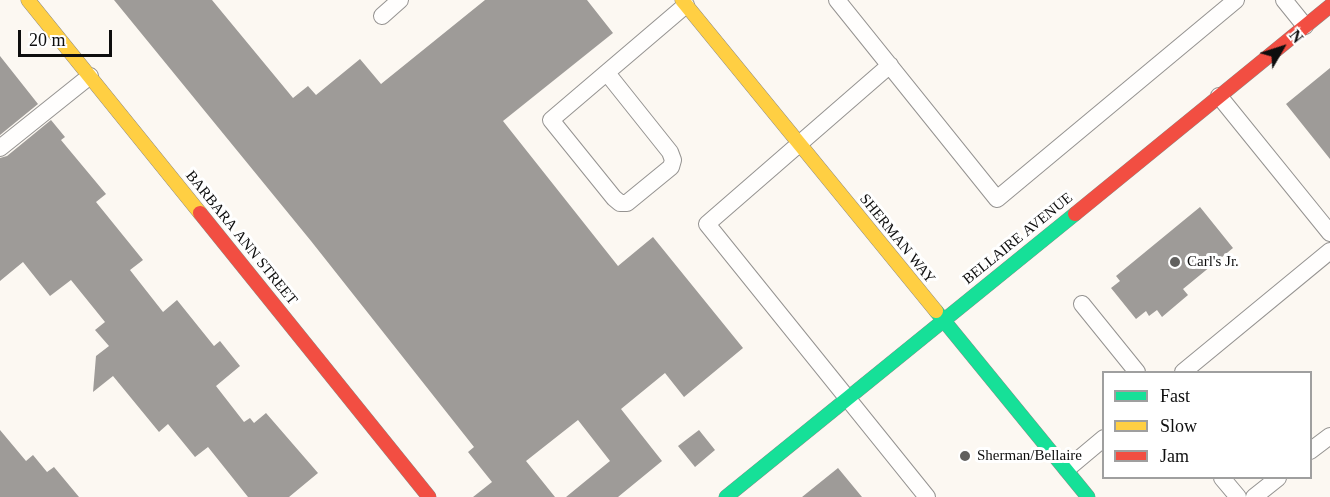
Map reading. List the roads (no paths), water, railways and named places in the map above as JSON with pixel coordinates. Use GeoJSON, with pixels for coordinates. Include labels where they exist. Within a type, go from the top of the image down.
{"type":"FeatureCollection","features":[{"type":"Feature","properties":{"kind":"street","name":"BARBARA ANN STREET"},"geometry":{"type":"LineString","coordinates":[[28,0],[429,497]]}},
{"type":"Feature","properties":{"kind":"street","name":"SHERMAN WAY"},"geometry":{"type":"LineString","coordinates":[[684,2],[942,321],[1088,497]]}},
{"type":"Feature","properties":{"kind":"street","name":"BELLAIRE AVENUE"},"geometry":{"type":"LineString","coordinates":[[726,497],[1330,6]]}},
{"type":"Feature","properties":{"kind":"lane"},"geometry":{"type":"LineString","coordinates":[[382,16],[400,0]]}},
{"type":"Feature","properties":{"kind":"lane"},"geometry":{"type":"LineString","coordinates":[[837,0],[998,199],[1236,0]]}},
{"type":"Feature","properties":{"kind":"lane"},"geometry":{"type":"LineString","coordinates":[[1284,0],[1305,26]]}},
{"type":"Feature","properties":{"kind":"lane"},"geometry":{"type":"LineString","coordinates":[[607,73],[670,152],[673,160],[671,167],[627,203],[621,203],[614,198],[551,120],[607,73],[684,2]]}},
{"type":"Feature","properties":{"kind":"lane"},"geometry":{"type":"LineString","coordinates":[[890,65],[707,224],[927,497]]}},
{"type":"Feature","properties":{"kind":"lane"},"geometry":{"type":"LineString","coordinates":[[0,148],[90,76]]}},
{"type":"Feature","properties":{"kind":"lane"},"geometry":{"type":"LineString","coordinates":[[1219,96],[1330,233]]}},
{"type":"Feature","properties":{"kind":"lane"},"geometry":{"type":"LineString","coordinates":[[1184,371],[1330,251]]}},
{"type":"Feature","properties":{"kind":"lane"},"geometry":{"type":"LineString","coordinates":[[1082,304],[1136,371]]}},
{"type":"Feature","properties":{"kind":"lane"},"geometry":{"type":"LineString","coordinates":[[1312,451],[1330,436]]}},
{"type":"Feature","properties":{"kind":"lane"},"geometry":{"type":"LineString","coordinates":[[1067,469],[1102,440]]}},
{"type":"Feature","properties":{"kind":"lane"},"geometry":{"type":"LineString","coordinates":[[1224,479],[1238,497]]}},
{"type":"Feature","properties":{"kind":"lane"},"geometry":{"type":"LineString","coordinates":[[1254,497],[1276,479]]}},
{"type":"Feature","properties":{"kind":"place","name":"Carl's Jr."},"geometry":{"type":"Point","coordinates":[1175,262]}},
{"type":"Feature","properties":{"kind":"place","name":"Sherman/Bellaire"},"geometry":{"type":"Point","coordinates":[965,456]}}]}
